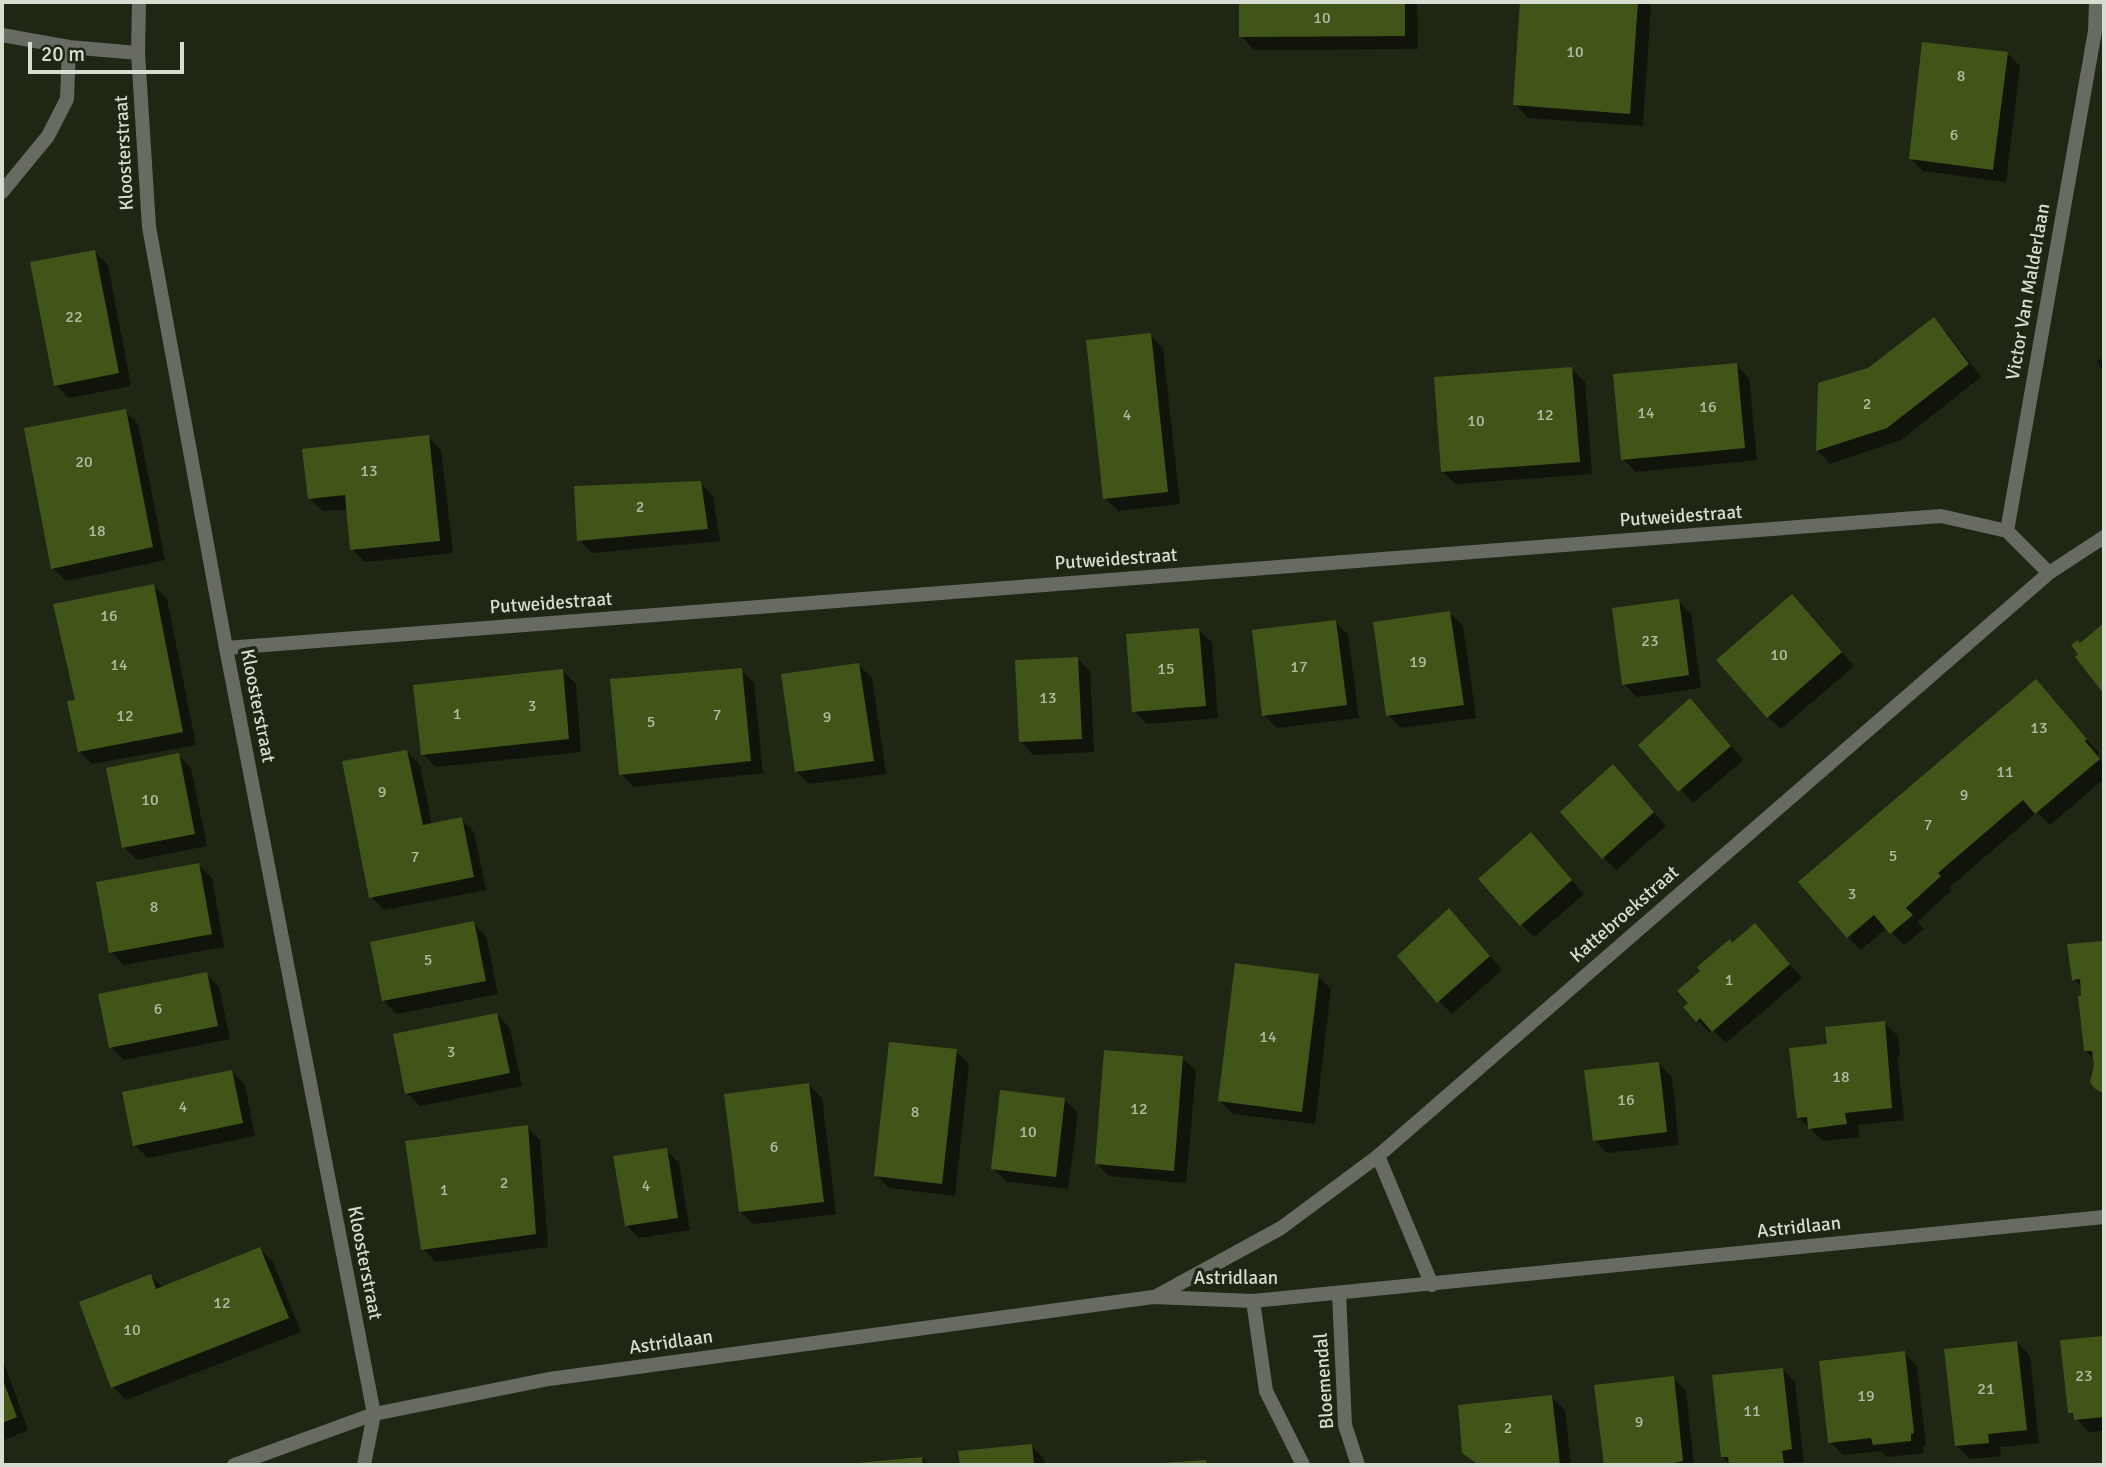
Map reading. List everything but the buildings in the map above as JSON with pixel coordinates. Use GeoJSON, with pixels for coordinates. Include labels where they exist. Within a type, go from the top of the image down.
{"type":"FeatureCollection","features":[{"type":"Feature","properties":{"kind":"street","name":"Kloosterstraat"},"geometry":{"type":"LineString","coordinates":[[139,2],[138,53],[149,227],[226,648],[374,1414]]}},
{"type":"Feature","properties":{"kind":"street","name":"Victor Van Malderlaan"},"geometry":{"type":"LineString","coordinates":[[2007,531],[2095,31],[2096,2]]}},
{"type":"Feature","properties":{"kind":"street"},"geometry":{"type":"LineString","coordinates":[[2,35],[69,47],[138,53]]}},
{"type":"Feature","properties":{"kind":"street"},"geometry":{"type":"LineString","coordinates":[[2,192],[48,136],[67,99],[69,47]]}},
{"type":"Feature","properties":{"kind":"street","name":"Putweidestraat"},"geometry":{"type":"LineString","coordinates":[[226,648],[1941,516],[2007,531]]}},
{"type":"Feature","properties":{"kind":"street"},"geometry":{"type":"LineString","coordinates":[[2007,531],[2049,573]]}},
{"type":"Feature","properties":{"kind":"street","name":"Kattebroekstraat"},"geometry":{"type":"LineString","coordinates":[[1153,1297],[1281,1228],[1378,1156],[2049,573],[2104,537]]}},
{"type":"Feature","properties":{"kind":"street"},"geometry":{"type":"LineString","coordinates":[[1378,1156],[1432,1285]]}},
{"type":"Feature","properties":{"kind":"street","name":"Astridlaan"},"geometry":{"type":"LineString","coordinates":[[233,1465],[374,1414],[549,1379],[1153,1297],[1253,1301],[2104,1217]]}},
{"type":"Feature","properties":{"kind":"street","name":"Bloemendal"},"geometry":{"type":"LineString","coordinates":[[1339,1293],[1345,1425],[1358,1465]]}},
{"type":"Feature","properties":{"kind":"street","name":"Bloemendal"},"geometry":{"type":"LineString","coordinates":[[1253,1301],[1266,1391],[1303,1465]]}},
{"type":"Feature","properties":{"kind":"street"},"geometry":{"type":"LineString","coordinates":[[364,1465],[374,1414]]}}]}
